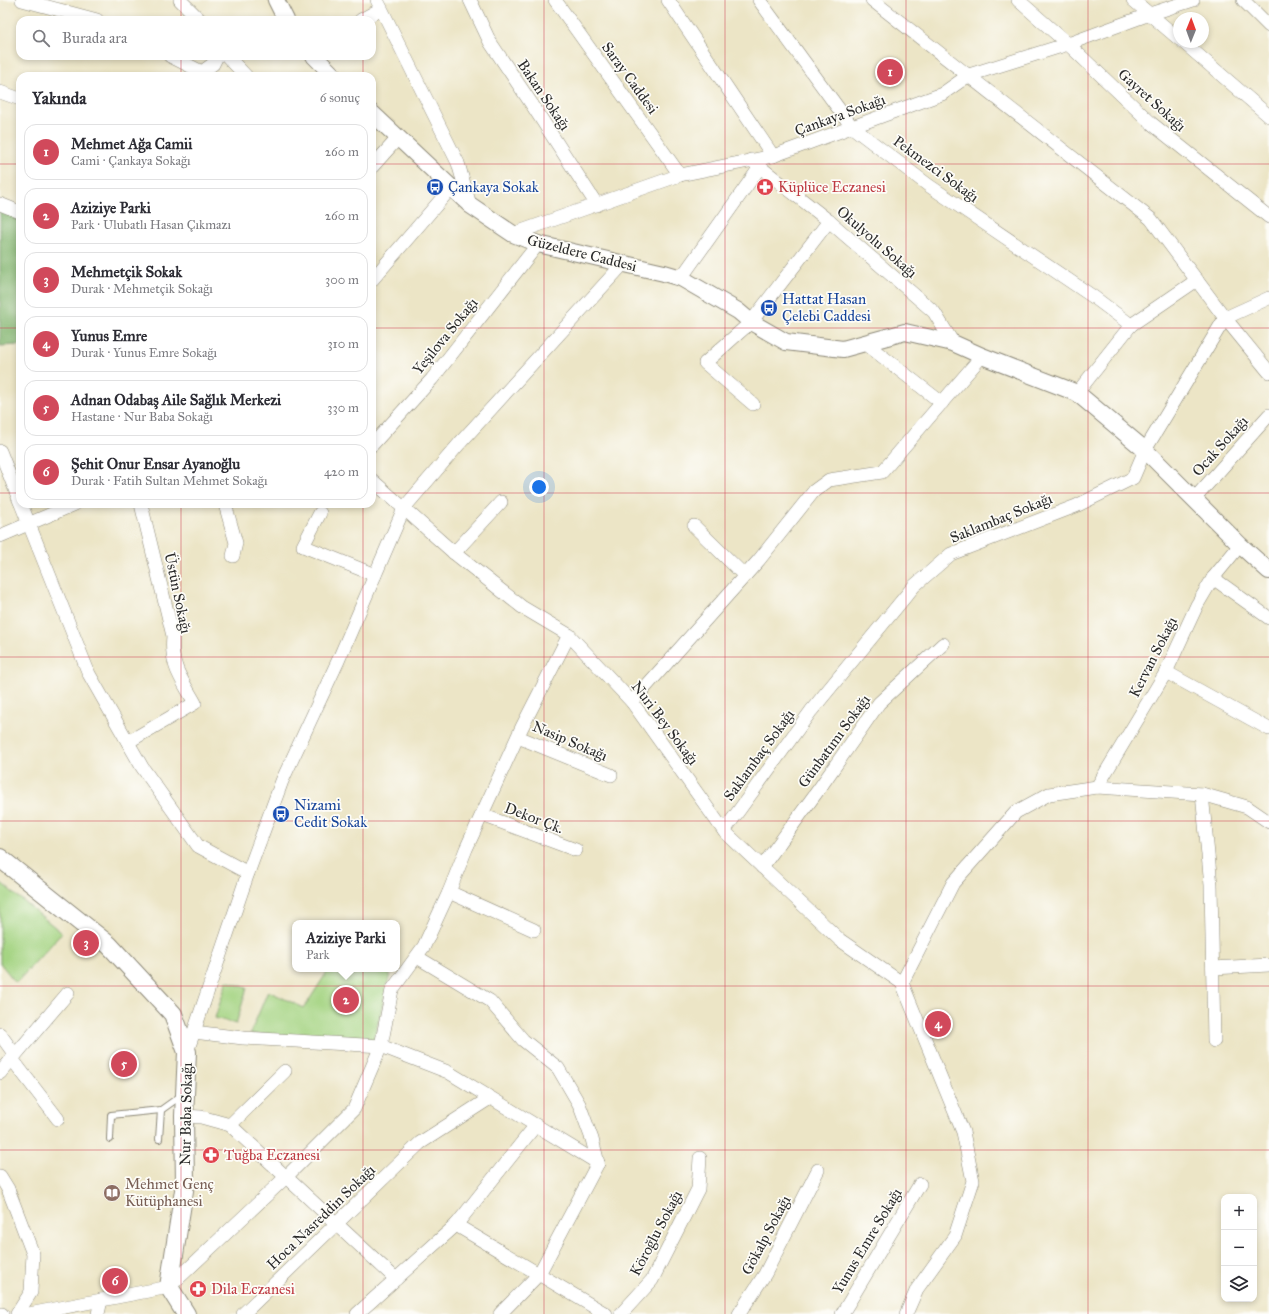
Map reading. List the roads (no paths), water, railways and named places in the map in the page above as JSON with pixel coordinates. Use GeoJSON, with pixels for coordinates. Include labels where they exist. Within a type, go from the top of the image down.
{"type":"FeatureCollection","features":[{"type":"Feature","properties":{"kind":"main road"},"geometry":{"type":"LineString","coordinates":[[0,858],[109,945],[173,1014],[187,1052]]}},
{"type":"Feature","properties":{"kind":"main road","name":"Nur Baba Sokağı"},"geometry":{"type":"LineString","coordinates":[[169,1287],[185,1184],[184,1116],[187,1052]]}},
{"type":"Feature","properties":{"kind":"main road"},"geometry":{"type":"LineString","coordinates":[[169,1287],[186,1314]]}},
{"type":"Feature","properties":{"kind":"street"},"geometry":{"type":"LineString","coordinates":[[22,0],[82,16]]}},
{"type":"Feature","properties":{"kind":"street"},"geometry":{"type":"LineString","coordinates":[[180,0],[196,16]]}},
{"type":"Feature","properties":{"kind":"street"},"geometry":{"type":"LineString","coordinates":[[276,0],[284,16]]}},
{"type":"Feature","properties":{"kind":"street","name":"Bakan Sokağı"},"geometry":{"type":"LineString","coordinates":[[470,0],[490,42],[597,205]]}},
{"type":"Feature","properties":{"kind":"street","name":"Saray Caddesi"},"geometry":{"type":"LineString","coordinates":[[555,0],[680,175]]}},
{"type":"Feature","properties":{"kind":"street"},"geometry":{"type":"LineString","coordinates":[[668,0],[773,156]]}},
{"type":"Feature","properties":{"kind":"street","name":"Pekmezci Sokağı"},"geometry":{"type":"LineString","coordinates":[[759,0],[852,127],[928,185],[1094,298],[1131,325]]}},
{"type":"Feature","properties":{"kind":"street"},"geometry":{"type":"LineString","coordinates":[[872,0],[1151,219],[1225,318],[1269,372]]}},
{"type":"Feature","properties":{"kind":"street","name":"Gayret Sokağı"},"geometry":{"type":"LineString","coordinates":[[1018,0],[1068,44],[1151,123],[1269,218]]}},
{"type":"Feature","properties":{"kind":"street"},"geometry":{"type":"LineString","coordinates":[[1134,0],[1173,34]]}},
{"type":"Feature","properties":{"kind":"street","name":"Çankaya Sokağı"},"geometry":{"type":"LineString","coordinates":[[513,234],[680,175],[755,163],[942,94],[969,75],[1068,44],[1193,0]]}},
{"type":"Feature","properties":{"kind":"street"},"geometry":{"type":"LineString","coordinates":[[1243,0],[1269,26]]}},
{"type":"Feature","properties":{"kind":"street"},"geometry":{"type":"LineString","coordinates":[[366,16],[379,4],[458,163],[470,205]]}},
{"type":"Feature","properties":{"kind":"street"},"geometry":{"type":"LineString","coordinates":[[1190,48],[1269,116]]}},
{"type":"Feature","properties":{"kind":"street"},"geometry":{"type":"LineString","coordinates":[[178,60],[202,72],[213,64],[215,60]]}},
{"type":"Feature","properties":{"kind":"street"},"geometry":{"type":"LineString","coordinates":[[230,60],[242,72]]}},
{"type":"Feature","properties":{"kind":"street"},"geometry":{"type":"LineString","coordinates":[[318,60],[330,72]]}},
{"type":"Feature","properties":{"kind":"street"},"geometry":{"type":"LineString","coordinates":[[0,92],[16,97]]}},
{"type":"Feature","properties":{"kind":"street","name":"Güzeldere Caddesi"},"geometry":{"type":"LineString","coordinates":[[376,117],[470,205],[513,234],[538,244],[681,278],[738,311],[751,322],[786,342],[843,349],[906,332],[953,343],[982,356],[1078,393],[1145,450],[1269,572]]}},
{"type":"Feature","properties":{"kind":"street"},"geometry":{"type":"LineString","coordinates":[[376,163],[398,138]]}},
{"type":"Feature","properties":{"kind":"street"},"geometry":{"type":"LineString","coordinates":[[681,278],[755,163]]}},
{"type":"Feature","properties":{"kind":"street","name":"Okulyolu Sokağı"},"geometry":{"type":"LineString","coordinates":[[755,163],[828,221],[934,312],[953,343]]}},
{"type":"Feature","properties":{"kind":"street"},"geometry":{"type":"LineString","coordinates":[[376,275],[451,188]]}},
{"type":"Feature","properties":{"kind":"street"},"geometry":{"type":"LineString","coordinates":[[0,204],[16,210]]}},
{"type":"Feature","properties":{"kind":"street"},"geometry":{"type":"LineString","coordinates":[[753,404],[705,363],[751,322],[828,221]]}},
{"type":"Feature","properties":{"kind":"street","name":"Yeşilova Sokağı"},"geometry":{"type":"LineString","coordinates":[[376,440],[432,379],[538,244]]}},
{"type":"Feature","properties":{"kind":"street"},"geometry":{"type":"LineString","coordinates":[[187,1052],[248,873],[282,781],[338,661],[404,508],[459,444],[623,264]]}},
{"type":"Feature","properties":{"kind":"street"},"geometry":{"type":"LineString","coordinates":[[1078,393],[1131,325],[1197,280]]}},
{"type":"Feature","properties":{"kind":"street"},"geometry":{"type":"LineString","coordinates":[[1225,318],[1269,298]]}},
{"type":"Feature","properties":{"kind":"street","name":"Saklambaç Sokağı"},"geometry":{"type":"LineString","coordinates":[[724,831],[811,711],[914,586],[952,554],[1076,506],[1132,478],[1145,450],[1225,318]]}},
{"type":"Feature","properties":{"kind":"street"},"geometry":{"type":"LineString","coordinates":[[865,343],[942,403]]}},
{"type":"Feature","properties":{"kind":"street"},"geometry":{"type":"LineString","coordinates":[[632,702],[759,560],[814,491],[829,480],[882,472],[982,356]]}},
{"type":"Feature","properties":{"kind":"street","name":"Ocak Sokağı"},"geometry":{"type":"LineString","coordinates":[[1195,498],[1269,415]]}},
{"type":"Feature","properties":{"kind":"street"},"geometry":{"type":"LineString","coordinates":[[0,451],[16,493]]}},
{"type":"Feature","properties":{"kind":"street","name":"Nuri Bey Sokağı"},"geometry":{"type":"LineString","coordinates":[[376,484],[454,553],[522,607],[569,635],[632,702],[724,831],[840,940],[902,983]]}},
{"type":"Feature","properties":{"kind":"street"},"geometry":{"type":"LineString","coordinates":[[454,553],[501,502]]}},
{"type":"Feature","properties":{"kind":"street"},"geometry":{"type":"LineString","coordinates":[[22,508],[89,674],[142,767],[198,846],[248,873]]}},
{"type":"Feature","properties":{"kind":"street"},"geometry":{"type":"LineString","coordinates":[[0,536],[66,508]]}},
{"type":"Feature","properties":{"kind":"street","name":"Üstün Sokağı"},"geometry":{"type":"LineString","coordinates":[[128,742],[195,703],[176,668],[172,648],[173,636],[142,508]]}},
{"type":"Feature","properties":{"kind":"street"},"geometry":{"type":"LineString","coordinates":[[226,508],[236,543],[233,556]]}},
{"type":"Feature","properties":{"kind":"street"},"geometry":{"type":"LineString","coordinates":[[320,513],[304,546],[375,575]]}},
{"type":"Feature","properties":{"kind":"street"},"geometry":{"type":"LineString","coordinates":[[694,526],[745,576]]}},
{"type":"Feature","properties":{"kind":"street","name":"Kervan Sokağı"},"geometry":{"type":"LineString","coordinates":[[1097,787],[1166,672],[1197,605],[1213,578],[1240,545]]}},
{"type":"Feature","properties":{"kind":"street"},"geometry":{"type":"LineString","coordinates":[[1213,578],[1269,618]]}},
{"type":"Feature","properties":{"kind":"street"},"geometry":{"type":"LineString","coordinates":[[29,1314],[169,1287],[286,1177],[354,1109],[381,1046],[392,990],[424,946],[518,737],[569,635]]}},
{"type":"Feature","properties":{"kind":"street","name":"Günbatımı Sokağı"},"geometry":{"type":"LineString","coordinates":[[762,867],[879,703],[943,644]]}},
{"type":"Feature","properties":{"kind":"street"},"geometry":{"type":"LineString","coordinates":[[1166,672],[1269,729]]}},
{"type":"Feature","properties":{"kind":"street","name":"Nasip Sokağı"},"geometry":{"type":"LineString","coordinates":[[518,737],[611,775]]}},
{"type":"Feature","properties":{"kind":"street"},"geometry":{"type":"LineString","coordinates":[[906,1314],[917,1289],[955,1236],[972,1181],[963,1132],[902,983],[953,883],[1016,812],[1048,794],[1097,787],[1202,794],[1247,807],[1269,822]]}},
{"type":"Feature","properties":{"kind":"street"},"geometry":{"type":"LineString","coordinates":[[1202,794],[1211,885],[1214,1041]]}},
{"type":"Feature","properties":{"kind":"street","name":"Dekor Çk."},"geometry":{"type":"LineString","coordinates":[[482,815],[576,850]]}},
{"type":"Feature","properties":{"kind":"street"},"geometry":{"type":"LineString","coordinates":[[449,892],[534,930]]}},
{"type":"Feature","properties":{"kind":"street"},"geometry":{"type":"LineString","coordinates":[[416,957],[490,1001],[522,1040],[558,1068],[579,1104],[592,1139],[598,1163],[539,1274],[500,1314]]}},
{"type":"Feature","properties":{"kind":"street"},"geometry":{"type":"LineString","coordinates":[[1213,968],[1269,965]]}},
{"type":"Feature","properties":{"kind":"street"},"geometry":{"type":"LineString","coordinates":[[0,1073],[68,993]]}},
{"type":"Feature","properties":{"kind":"street"},"geometry":{"type":"LineString","coordinates":[[194,1032],[243,1038],[381,1046],[448,1072],[598,1163]]}},
{"type":"Feature","properties":{"kind":"street"},"geometry":{"type":"LineString","coordinates":[[0,1034],[14,1057],[58,1119]]}},
{"type":"Feature","properties":{"kind":"street"},"geometry":{"type":"LineString","coordinates":[[230,1125],[284,1071]]}},
{"type":"Feature","properties":{"kind":"street","name":"Hoca Nasreddin Sokağı"},"geometry":{"type":"LineString","coordinates":[[243,1314],[420,1143],[490,1098]]}},
{"type":"Feature","properties":{"kind":"street"},"geometry":{"type":"LineString","coordinates":[[184,1116],[201,1117],[230,1125],[396,1279]]}},
{"type":"Feature","properties":{"kind":"street"},"geometry":{"type":"LineString","coordinates":[[357,1314],[456,1225],[536,1125]]}},
{"type":"Feature","properties":{"kind":"street","name":"Köroğlu Sokağı"},"geometry":{"type":"LineString","coordinates":[[621,1314],[652,1280],[698,1189],[700,1158]]}},
{"type":"Feature","properties":{"kind":"street","name":"Gökalp Sokağı"},"geometry":{"type":"LineString","coordinates":[[739,1314],[765,1274],[818,1170]]}},
{"type":"Feature","properties":{"kind":"street"},"geometry":{"type":"LineString","coordinates":[[0,1177],[8,1189],[33,1254],[31,1292],[17,1314]]}},
{"type":"Feature","properties":{"kind":"street","name":"Yunus Emre Sokağı"},"geometry":{"type":"LineString","coordinates":[[842,1314],[920,1184]]}},
{"type":"Feature","properties":{"kind":"street"},"geometry":{"type":"LineString","coordinates":[[456,1225],[606,1314]]}},
{"type":"Feature","properties":{"kind":"street"},"geometry":{"type":"LineString","coordinates":[[169,1287],[179,1314]]}},
{"type":"Feature","properties":{"kind":"street"},"geometry":{"type":"LineString","coordinates":[[98,1314],[102,1300]]}},
{"type":"Feature","properties":{"kind":"lane"},"geometry":{"type":"LineString","coordinates":[[110,1139],[111,1116],[161,1110],[185,1092]]}},
{"type":"Feature","properties":{"kind":"lane"},"geometry":{"type":"LineString","coordinates":[[159,1139],[161,1110]]}},
{"type":"Feature","properties":{"kind":"place","name":"Mehmet Ağa Camii"},"geometry":{"type":"Point","coordinates":[890,72]}},
{"type":"Feature","properties":{"kind":"place","name":"Çankaya Sokak"},"geometry":{"type":"Point","coordinates":[435,187]}},
{"type":"Feature","properties":{"kind":"place","name":"Küplüce Eczanesi"},"geometry":{"type":"Point","coordinates":[765,187]}},
{"type":"Feature","properties":{"kind":"place","name":"Hattat Hasan Çelebi Caddesi"},"geometry":{"type":"Point","coordinates":[769,308]}},
{"type":"Feature","properties":{"kind":"place","name":"Nizami Cedit Sokak"},"geometry":{"type":"Point","coordinates":[281,814]}},
{"type":"Feature","properties":{"kind":"place","name":"Mehmetçik Sokak"},"geometry":{"type":"Point","coordinates":[86,943]}},
{"type":"Feature","properties":{"kind":"place","name":"Aziziye Parki"},"geometry":{"type":"Point","coordinates":[346,1000]}},
{"type":"Feature","properties":{"kind":"place","name":"Yunus Emre"},"geometry":{"type":"Point","coordinates":[938,1024]}},
{"type":"Feature","properties":{"kind":"place","name":"Adnan Odabaş Aile Sağlık Merkezi"},"geometry":{"type":"Point","coordinates":[124,1064]}},
{"type":"Feature","properties":{"kind":"place","name":"Tuğba Eczanesi"},"geometry":{"type":"Point","coordinates":[211,1155]}},
{"type":"Feature","properties":{"kind":"place","name":"Mehmet Genç Kütüphanesi"},"geometry":{"type":"Point","coordinates":[112,1193]}},
{"type":"Feature","properties":{"kind":"place","name":"Şehit Onur Ensar Ayanoğlu"},"geometry":{"type":"Point","coordinates":[115,1281]}},
{"type":"Feature","properties":{"kind":"place","name":"Dila Eczanesi"},"geometry":{"type":"Point","coordinates":[198,1289]}}]}
